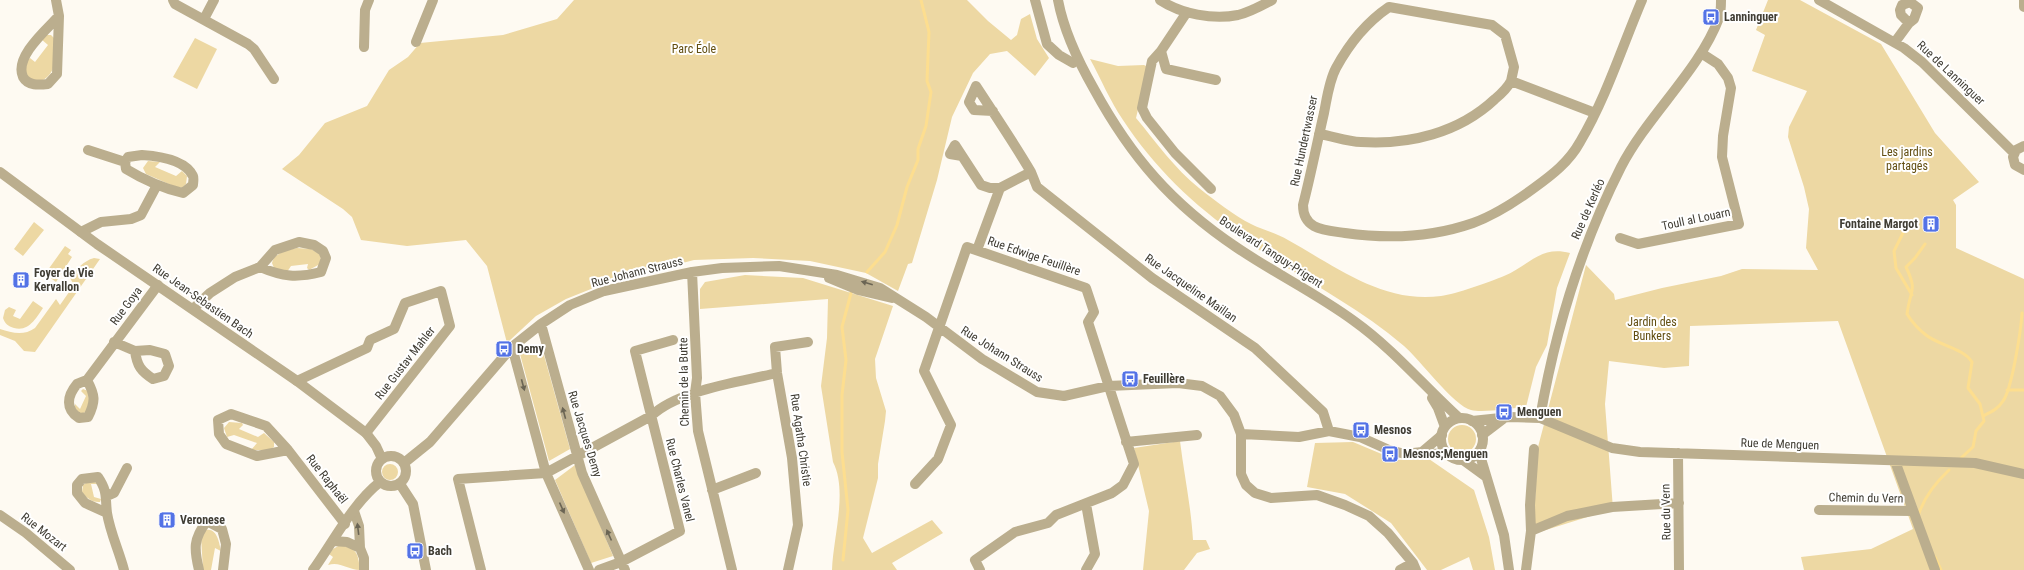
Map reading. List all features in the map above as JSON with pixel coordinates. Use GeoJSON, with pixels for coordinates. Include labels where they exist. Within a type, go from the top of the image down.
{"type":"FeatureCollection","features":[{"type":"Feature","properties":{"kind":"street"},"geometry":{"type":"LineString","coordinates":[[56,0],[59,16],[57,74],[48,84],[36,86],[25,80],[21,71],[24,55],[59,16]]}},
{"type":"Feature","properties":{"kind":"street"},"geometry":{"type":"LineString","coordinates":[[173,0],[175,4],[204,19],[254,49],[274,78]]}},
{"type":"Feature","properties":{"kind":"street"},"geometry":{"type":"LineString","coordinates":[[204,19],[214,0]]}},
{"type":"Feature","properties":{"kind":"street"},"geometry":{"type":"LineString","coordinates":[[364,47],[365,10],[369,0]]}},
{"type":"Feature","properties":{"kind":"street"},"geometry":{"type":"LineString","coordinates":[[416,42],[431,0]]}},
{"type":"Feature","properties":{"kind":"street"},"geometry":{"type":"LineString","coordinates":[[1035,0],[1047,44],[1059,55],[1076,64]]}},
{"type":"Feature","properties":{"kind":"street","name":"Boulevard Tanguy-Prigent"},"geometry":{"type":"LineString","coordinates":[[1058,0],[1076,64],[1129,147],[1160,185],[1181,205],[1236,248],[1354,320],[1386,345],[1458,418]]}},
{"type":"Feature","properties":{"kind":"street"},"geometry":{"type":"LineString","coordinates":[[1160,0],[1187,12],[1215,17],[1237,15],[1254,10],[1272,0]]}},
{"type":"Feature","properties":{"kind":"street","name":"Rue Hundertwasser"},"geometry":{"type":"LineString","coordinates":[[1511,82],[1514,67],[1504,35],[1492,25],[1389,7],[1369,22],[1356,38],[1336,69],[1331,80],[1303,205],[1303,214],[1308,222],[1327,230],[1373,237],[1422,234],[1473,223],[1517,201],[1565,163],[1580,142],[1595,113],[1642,0]]}},
{"type":"Feature","properties":{"kind":"street","name":"Rue de Kerléo"},"geometry":{"type":"LineString","coordinates":[[1540,418],[1571,285],[1599,214],[1638,138],[1701,53],[1720,16],[1721,0]]}},
{"type":"Feature","properties":{"kind":"street","name":"Rue de Lanninguer"},"geometry":{"type":"LineString","coordinates":[[1819,0],[1895,42],[1922,62],[2014,153],[2015,165],[2024,170]]}},
{"type":"Feature","properties":{"kind":"street"},"geometry":{"type":"LineString","coordinates":[[2024,0],[2024,6]]}},
{"type":"Feature","properties":{"kind":"street"},"geometry":{"type":"LineString","coordinates":[[1187,12],[1161,51],[1152,61],[1142,108],[1147,118],[1175,153],[1211,189]]}},
{"type":"Feature","properties":{"kind":"street"},"geometry":{"type":"LineString","coordinates":[[1895,42],[1909,23]]}},
{"type":"Feature","properties":{"kind":"street"},"geometry":{"type":"LineString","coordinates":[[1161,51],[1166,69],[1216,80]]}},
{"type":"Feature","properties":{"kind":"street","name":"Toull al Louarn"},"geometry":{"type":"LineString","coordinates":[[1620,238],[1638,244],[1739,224],[1722,156],[1723,136],[1731,88],[1728,78],[1718,64],[1701,53]]}},
{"type":"Feature","properties":{"kind":"street"},"geometry":{"type":"LineString","coordinates":[[1319,134],[1360,142],[1400,142],[1442,132],[1465,121],[1486,107],[1508,87],[1511,82],[1595,113]]}},
{"type":"Feature","properties":{"kind":"street","name":"Rue Jacqueline Maillan"},"geometry":{"type":"LineString","coordinates":[[992,111],[1031,172],[1037,187],[1152,278],[1255,348],[1323,412],[1329,431]]}},
{"type":"Feature","properties":{"kind":"street"},"geometry":{"type":"LineString","coordinates":[[2014,153],[2024,146]]}},
{"type":"Feature","properties":{"kind":"street"},"geometry":{"type":"LineString","coordinates":[[88,150],[125,162]]}},
{"type":"Feature","properties":{"kind":"street"},"geometry":{"type":"LineString","coordinates":[[157,156],[185,167],[193,176],[193,185],[183,192],[157,185],[126,169],[125,162],[128,157],[157,156]]}},
{"type":"Feature","properties":{"kind":"street"},"geometry":{"type":"LineString","coordinates":[[962,156],[980,185],[990,188],[1000,188],[1031,172]]}},
{"type":"Feature","properties":{"kind":"street","name":"Rue Jean-Sebastien Bach"},"geometry":{"type":"LineString","coordinates":[[0,172],[81,232],[297,381],[366,434],[376,446],[382,459]]}},
{"type":"Feature","properties":{"kind":"street"},"geometry":{"type":"LineString","coordinates":[[81,232],[101,222],[131,219],[141,215],[157,185]]}},
{"type":"Feature","properties":{"kind":"street"},"geometry":{"type":"LineString","coordinates":[[977,250],[1000,188]]}},
{"type":"Feature","properties":{"kind":"street"},"geometry":{"type":"LineString","coordinates":[[193,309],[210,293],[235,277],[260,267],[274,250],[299,242],[314,245],[323,251],[326,258],[321,272],[305,276],[290,277],[260,267]]}},
{"type":"Feature","properties":{"kind":"street","name":"Rue Edwige Feuillère"},"geometry":{"type":"LineString","coordinates":[[940,328],[967,247],[977,250],[1086,288],[1094,312],[1088,322],[1108,386]]}},
{"type":"Feature","properties":{"kind":"street","name":"Rue Johann Strauss"},"geometry":{"type":"LineString","coordinates":[[404,463],[430,442],[512,347],[541,324],[570,305],[604,291],[692,272],[722,268],[779,266],[821,273],[858,290],[901,301],[926,316],[982,359],[1037,392],[1064,396],[1108,386],[1178,383],[1202,386],[1220,396],[1234,415],[1241,434]]}},
{"type":"Feature","properties":{"kind":"street","name":"Chemin de la Butte"},"geometry":{"type":"LineString","coordinates":[[692,272],[696,370],[694,393],[698,431],[732,570]]}},
{"type":"Feature","properties":{"kind":"street","name":"Rue Goya"},"geometry":{"type":"LineString","coordinates":[[87,380],[158,285]]}},
{"type":"Feature","properties":{"kind":"street","name":"Rue Gustav Mahler"},"geometry":{"type":"LineString","coordinates":[[297,381],[307,374],[367,348],[370,340],[394,329],[405,303],[441,291],[450,326],[366,434]]}},
{"type":"Feature","properties":{"kind":"street","name":"Rue Jacques Demy"},"geometry":{"type":"LineString","coordinates":[[541,324],[576,457],[623,566]]}},
{"type":"Feature","properties":{"kind":"street"},"geometry":{"type":"LineString","coordinates":[[915,484],[938,460],[950,425],[924,371],[940,328]]}},
{"type":"Feature","properties":{"kind":"street","name":"Rue Charles Vanel"},"geometry":{"type":"LineString","coordinates":[[623,566],[680,531],[650,416],[635,351],[673,340]]}},
{"type":"Feature","properties":{"kind":"street","name":"Rue Goya"},"geometry":{"type":"LineString","coordinates":[[114,342],[135,351]]}},
{"type":"Feature","properties":{"kind":"street","name":"Rue Agatha Christie"},"geometry":{"type":"LineString","coordinates":[[788,570],[798,525],[792,458],[777,373],[775,347],[808,342]]}},
{"type":"Feature","properties":{"kind":"street"},"geometry":{"type":"LineString","coordinates":[[512,347],[546,473],[590,570]]}},
{"type":"Feature","properties":{"kind":"street"},"geometry":{"type":"LineString","coordinates":[[478,569],[458,479],[546,473],[650,416],[660,407],[694,393],[777,373]]}},
{"type":"Feature","properties":{"kind":"street","name":"Boulevard Tanguy-Prigent"},"geometry":{"type":"LineString","coordinates":[[1423,382],[1438,408],[1443,431]]}},
{"type":"Feature","properties":{"kind":"street"},"geometry":{"type":"LineString","coordinates":[[980,570],[975,560],[1015,532],[1048,523],[1056,515],[1112,493],[1123,485],[1134,464],[1108,386]]}},
{"type":"Feature","properties":{"kind":"street","name":"Rue Raphaël"},"geometry":{"type":"LineString","coordinates":[[288,450],[257,456],[226,444],[219,434],[218,420],[231,414],[266,426],[288,450],[345,524]]}},
{"type":"Feature","properties":{"kind":"street"},"geometry":{"type":"LineString","coordinates":[[1422,452],[1443,431],[1451,420],[1458,418],[1472,421],[1503,419],[1510,417],[1540,418]]}},
{"type":"Feature","properties":{"kind":"street","name":"Rue de Menguen"},"geometry":{"type":"LineString","coordinates":[[1540,418],[1612,448],[1640,452],[1975,464],[2024,474]]}},
{"type":"Feature","properties":{"kind":"street"},"geometry":{"type":"LineString","coordinates":[[1482,435],[1503,419]]}},
{"type":"Feature","properties":{"kind":"street"},"geometry":{"type":"LineString","coordinates":[[1463,460],[1474,456],[1479,452],[1482,444],[1480,429],[1472,421]]}},
{"type":"Feature","properties":{"kind":"street"},"geometry":{"type":"LineString","coordinates":[[1400,570],[1415,566],[1388,533],[1373,521],[1345,505],[1316,496],[1271,498],[1255,493],[1246,485],[1241,474],[1241,434],[1299,437],[1329,431],[1360,437],[1389,450],[1405,454],[1422,452],[1448,455],[1453,458],[1463,460],[1485,476]]}},
{"type":"Feature","properties":{"kind":"street"},"geometry":{"type":"LineString","coordinates":[[1443,431],[1442,446],[1448,455]]}},
{"type":"Feature","properties":{"kind":"street"},"geometry":{"type":"LineString","coordinates":[[1126,442],[1197,435]]}},
{"type":"Feature","properties":{"kind":"street"},"geometry":{"type":"LineString","coordinates":[[1526,570],[1531,531],[1530,505],[1534,449]]}},
{"type":"Feature","properties":{"kind":"street"},"geometry":{"type":"LineString","coordinates":[[1479,452],[1504,535],[1509,570]]}},
{"type":"Feature","properties":{"kind":"street","name":"Rue du Vern"},"geometry":{"type":"LineString","coordinates":[[1678,453],[1680,570]]}},
{"type":"Feature","properties":{"kind":"street"},"geometry":{"type":"LineString","coordinates":[[391,456],[396,457],[404,463],[406,472],[400,484],[390,486],[380,482],[376,472],[378,463],[382,459],[391,456]]}},
{"type":"Feature","properties":{"kind":"street","name":"Chemin du Vern"},"geometry":{"type":"LineString","coordinates":[[1895,461],[1935,570]]}},
{"type":"Feature","properties":{"kind":"street"},"geometry":{"type":"LineString","coordinates":[[107,496],[114,493],[127,468]]}},
{"type":"Feature","properties":{"kind":"street"},"geometry":{"type":"LineString","coordinates":[[712,490],[756,473]]}},
{"type":"Feature","properties":{"kind":"street"},"geometry":{"type":"LineString","coordinates":[[108,513],[85,503],[77,493],[77,485],[82,479],[98,478],[107,496],[108,513],[124,570]]}},
{"type":"Feature","properties":{"kind":"street"},"geometry":{"type":"LineString","coordinates":[[313,570],[354,511],[371,489],[380,482]]}},
{"type":"Feature","properties":{"kind":"street"},"geometry":{"type":"LineString","coordinates":[[400,484],[413,504],[426,570]]}},
{"type":"Feature","properties":{"kind":"street"},"geometry":{"type":"LineString","coordinates":[[1531,531],[1567,516],[1612,507],[1679,503]]}},
{"type":"Feature","properties":{"kind":"street"},"geometry":{"type":"LineString","coordinates":[[1086,504],[1095,554],[1086,570]]}},
{"type":"Feature","properties":{"kind":"street","name":"Chemin du Vern"},"geometry":{"type":"LineString","coordinates":[[1819,510],[1913,511]]}},
{"type":"Feature","properties":{"kind":"street"},"geometry":{"type":"LineString","coordinates":[[354,511],[359,526],[360,548],[364,558],[364,570]]}},
{"type":"Feature","properties":{"kind":"street","name":"Rue Mozart"},"geometry":{"type":"LineString","coordinates":[[0,515],[26,533],[70,570]]}},
{"type":"Feature","properties":{"kind":"street"},"geometry":{"type":"LineString","coordinates":[[199,570],[195,544],[198,532],[207,521],[222,529],[226,544],[223,570]]}},
{"type":"Feature","properties":{"kind":"street"},"geometry":{"type":"LineString","coordinates":[[334,541],[347,542],[360,548]]}},
{"type":"Feature","properties":{"kind":"street"},"geometry":{"type":"LineString","coordinates":[[599,570],[623,566]]}},
{"type":"Feature","properties":{"kind":"green space","name":"Parc Éole"},"geometry":{"type":"Polygon","coordinates":[[[574,0],[967,0],[988,21],[1011,40],[1017,35],[1021,19],[1030,14],[1037,39],[1049,58],[1035,76],[1007,51],[990,54],[973,73],[952,117],[937,180],[912,263],[908,264],[898,291],[866,273],[810,261],[753,258],[694,260],[606,283],[566,299],[536,316],[507,343],[487,266],[466,240],[407,246],[361,240],[352,217],[343,209],[282,169],[299,155],[325,123],[367,106],[389,70],[408,57],[420,43],[503,35],[557,19],[574,0]]]}},
{"type":"Feature","properties":{"kind":"green space"},"geometry":{"type":"Polygon","coordinates":[[[1768,0],[1800,0],[1881,44],[1935,133],[1979,182],[1953,200],[1956,205],[1956,248],[2024,279],[2024,570],[1804,570],[1801,557],[1871,549],[1913,529],[1838,321],[1690,326],[1689,366],[1664,368],[1609,361],[1605,404],[1613,509],[1533,534],[1538,447],[1586,265],[1614,294],[1615,300],[1662,288],[1721,276],[1742,269],[1818,270],[1806,248],[1809,209],[1804,187],[1788,137],[1789,127],[1807,91],[1752,71],[1765,35],[1756,30],[1768,0]]]}},
{"type":"Feature","properties":{"kind":"green space"},"geometry":{"type":"Polygon","coordinates":[[[46,35],[51,35],[55,39],[54,65],[49,76],[37,82],[26,76],[25,63],[30,58],[35,62],[48,45],[41,39],[46,35]]]}},
{"type":"Feature","properties":{"kind":"green space"},"geometry":{"type":"Polygon","coordinates":[[[195,38],[217,49],[197,89],[173,77],[195,38]]]}},
{"type":"Feature","properties":{"kind":"green space"},"geometry":{"type":"Polygon","coordinates":[[[1090,59],[1118,66],[1144,65],[1148,67],[1136,118],[1158,146],[1190,181],[1225,208],[1245,221],[1283,238],[1360,281],[1379,289],[1420,297],[1447,295],[1472,288],[1504,276],[1543,254],[1560,251],[1570,253],[1557,288],[1547,345],[1536,367],[1526,407],[1476,411],[1464,407],[1447,392],[1404,346],[1385,331],[1365,316],[1260,251],[1223,225],[1176,184],[1147,153],[1123,120],[1090,59]]]}},
{"type":"Feature","properties":{"kind":"green space"},"geometry":{"type":"Polygon","coordinates":[[[148,161],[160,162],[155,167],[176,176],[182,171],[187,176],[186,184],[183,187],[178,188],[146,174],[143,168],[148,161]]]}},
{"type":"Feature","properties":{"kind":"green space"},"geometry":{"type":"Polygon","coordinates":[[[34,222],[44,230],[23,256],[14,249],[34,222]]]}},
{"type":"Feature","properties":{"kind":"green space"},"geometry":{"type":"Polygon","coordinates":[[[65,246],[71,250],[68,254],[72,257],[56,282],[45,274],[65,246]]]}},
{"type":"Feature","properties":{"kind":"green space"},"geometry":{"type":"Polygon","coordinates":[[[297,248],[311,249],[321,255],[320,264],[309,270],[307,268],[308,264],[291,266],[287,272],[274,268],[272,263],[278,254],[297,248]]]}},
{"type":"Feature","properties":{"kind":"green space"},"geometry":{"type":"Polygon","coordinates":[[[94,258],[100,259],[35,352],[24,351],[15,341],[0,335],[0,329],[13,333],[22,333],[31,331],[35,328],[56,299],[60,305],[74,285],[70,278],[80,266],[94,258]]]}},
{"type":"Feature","properties":{"kind":"green space"},"geometry":{"type":"Polygon","coordinates":[[[745,275],[803,278],[893,306],[875,359],[876,378],[886,411],[878,464],[878,478],[863,538],[872,553],[932,520],[943,533],[892,563],[897,570],[832,570],[840,500],[837,474],[833,462],[821,386],[827,338],[828,299],[700,309],[700,289],[705,282],[745,275]]]}},
{"type":"Feature","properties":{"kind":"green space"},"geometry":{"type":"Polygon","coordinates":[[[33,301],[43,308],[32,323],[19,329],[8,326],[3,318],[5,310],[9,307],[16,310],[13,316],[20,319],[33,301]]]}},
{"type":"Feature","properties":{"kind":"green space"},"geometry":{"type":"Polygon","coordinates":[[[527,345],[542,348],[570,449],[549,461],[520,354],[527,345]]]}},
{"type":"Feature","properties":{"kind":"green space"},"geometry":{"type":"Polygon","coordinates":[[[83,389],[88,391],[90,407],[88,411],[81,414],[76,410],[75,404],[80,409],[86,396],[81,391],[83,389]]]}},
{"type":"Feature","properties":{"kind":"green space"},"geometry":{"type":"Polygon","coordinates":[[[229,422],[242,423],[243,425],[239,429],[258,437],[264,433],[274,442],[274,447],[268,450],[251,450],[257,443],[234,435],[227,437],[224,428],[229,422]]]}},
{"type":"Feature","properties":{"kind":"green space"},"geometry":{"type":"Polygon","coordinates":[[[1462,425],[1468,426],[1472,429],[1475,433],[1475,445],[1472,449],[1468,452],[1462,453],[1456,452],[1452,449],[1449,445],[1448,439],[1449,433],[1452,429],[1456,426],[1462,425]]]}},
{"type":"Feature","properties":{"kind":"green space"},"geometry":{"type":"Polygon","coordinates":[[[1180,441],[1193,540],[1206,540],[1210,549],[1197,553],[1184,570],[1143,570],[1149,511],[1134,448],[1180,441]]]}},
{"type":"Feature","properties":{"kind":"green space"},"geometry":{"type":"Polygon","coordinates":[[[1353,442],[1396,460],[1429,459],[1474,490],[1489,537],[1495,570],[1473,570],[1469,557],[1441,570],[1427,570],[1391,523],[1345,494],[1307,487],[1315,443],[1353,442]]]}},
{"type":"Feature","properties":{"kind":"green space"},"geometry":{"type":"Polygon","coordinates":[[[390,464],[396,466],[398,472],[396,478],[390,480],[384,478],[382,472],[384,466],[390,464]]]}},
{"type":"Feature","properties":{"kind":"green space"},"geometry":{"type":"Polygon","coordinates":[[[575,465],[613,556],[591,563],[555,480],[575,465]]]}},
{"type":"Feature","properties":{"kind":"green space"},"geometry":{"type":"Polygon","coordinates":[[[89,481],[93,481],[98,484],[91,484],[94,497],[101,499],[100,502],[95,502],[85,496],[82,492],[83,485],[89,481]]]}},
{"type":"Feature","properties":{"kind":"green space"},"geometry":{"type":"Polygon","coordinates":[[[206,530],[213,531],[215,533],[221,551],[215,548],[211,570],[203,570],[201,537],[206,530]]]}},
{"type":"Feature","properties":{"kind":"green space"},"geometry":{"type":"Polygon","coordinates":[[[340,545],[350,548],[356,552],[360,570],[336,564],[328,565],[333,557],[329,554],[333,549],[340,545]]]}},
{"type":"Feature","properties":{"kind":"waterway"},"geometry":{"type":"LineString","coordinates":[[867,272],[885,252],[897,225],[907,187],[918,160],[918,149],[926,126],[931,92],[927,81],[929,32],[921,0]]}},
{"type":"Feature","properties":{"kind":"waterway"},"geometry":{"type":"LineString","coordinates":[[1907,225],[1894,251],[1896,268],[1912,295]]}},
{"type":"Feature","properties":{"kind":"waterway"},"geometry":{"type":"LineString","coordinates":[[1925,244],[1915,258],[1906,267],[1912,281],[1912,290],[1907,314],[1915,325],[1926,335],[1963,353],[1972,362],[1968,388],[1980,404],[1984,421],[1976,431],[1973,447],[1961,458]]}},
{"type":"Feature","properties":{"kind":"waterway"},"geometry":{"type":"LineString","coordinates":[[843,560],[848,510],[842,452],[842,395],[846,360],[842,327],[851,293]]}},
{"type":"Feature","properties":{"kind":"waterway"},"geometry":{"type":"LineString","coordinates":[[1983,416],[1999,406],[2003,401],[2010,385],[2016,359],[2022,313]]}},
{"type":"Feature","properties":{"kind":"waterway"},"geometry":{"type":"LineString","coordinates":[[2007,390],[2024,390]]}},
{"type":"Feature","properties":{"kind":"waterway"},"geometry":{"type":"LineString","coordinates":[[1918,516],[1930,491],[1949,470]]}},
{"type":"Feature","properties":{"kind":"waterway"},"geometry":{"type":"LineString","coordinates":[[1935,557],[1941,570]]}},
{"type":"Feature","properties":{"kind":"place","name":"Lanninguer"},"geometry":{"type":"Point","coordinates":[1711,17]}},
{"type":"Feature","properties":{"kind":"place","name":"Fontaine Margot"},"geometry":{"type":"Point","coordinates":[1931,224]}},
{"type":"Feature","properties":{"kind":"place","name":"Foyer de Vie Kervallon"},"geometry":{"type":"Point","coordinates":[21,280]}},
{"type":"Feature","properties":{"kind":"place","name":"Demy"},"geometry":{"type":"Point","coordinates":[504,349]}},
{"type":"Feature","properties":{"kind":"place","name":"Feuillère"},"geometry":{"type":"Point","coordinates":[1130,379]}},
{"type":"Feature","properties":{"kind":"place","name":"Menguen"},"geometry":{"type":"Point","coordinates":[1504,412]}},
{"type":"Feature","properties":{"kind":"place","name":"Mesnos"},"geometry":{"type":"Point","coordinates":[1361,430]}},
{"type":"Feature","properties":{"kind":"place","name":"Mesnos;Menguen"},"geometry":{"type":"Point","coordinates":[1390,454]}},
{"type":"Feature","properties":{"kind":"place","name":"Veronese"},"geometry":{"type":"Point","coordinates":[167,520]}},
{"type":"Feature","properties":{"kind":"place","name":"Bach"},"geometry":{"type":"Point","coordinates":[415,551]}},
{"type":"Feature","properties":{"kind":"park label","name":"Les jardins partagés"},"geometry":{"type":"Point","coordinates":[1907,159]}},
{"type":"Feature","properties":{"kind":"park label","name":"Jardin des Bunkers"},"geometry":{"type":"Point","coordinates":[1652,329]}}]}
